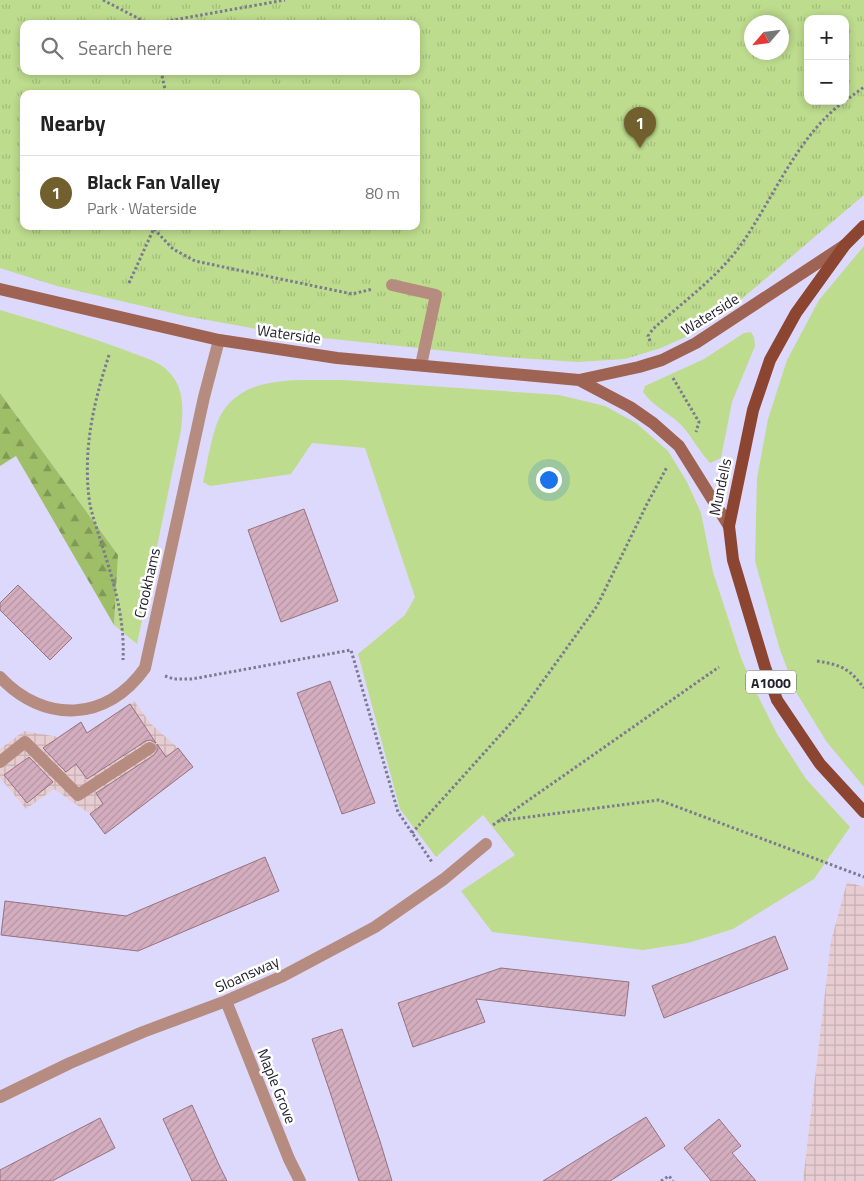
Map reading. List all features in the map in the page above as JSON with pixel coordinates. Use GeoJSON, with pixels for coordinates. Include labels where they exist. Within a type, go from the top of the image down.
{"type":"FeatureCollection","features":[{"type":"Feature","properties":{"kind":"main road","name":"Mundells"},"geometry":{"type":"LineString","coordinates":[[864,226],[845,245],[796,313],[770,360],[753,410],[728,526],[733,560],[765,668],[778,700],[820,764],[864,812]]}},
{"type":"Feature","properties":{"kind":"main road","name":"Waterside"},"geometry":{"type":"LineString","coordinates":[[0,289],[219,340],[337,358],[579,380],[662,360],[696,343],[845,245]]}},
{"type":"Feature","properties":{"kind":"main road","name":"Waterside"},"geometry":{"type":"LineString","coordinates":[[579,380],[630,407],[653,423],[679,446],[728,526]]}},
{"type":"Feature","properties":{"kind":"street"},"geometry":{"type":"LineString","coordinates":[[392,285],[436,295],[421,365]]}},
{"type":"Feature","properties":{"kind":"street","name":"Crookhams"},"geometry":{"type":"LineString","coordinates":[[0,677],[26,700],[41,707],[64,710],[103,705],[134,683],[144,668],[199,416],[219,340]]}},
{"type":"Feature","properties":{"kind":"street"},"geometry":{"type":"LineString","coordinates":[[0,762],[25,742],[78,795],[150,748]]}},
{"type":"Feature","properties":{"kind":"street","name":"Sloansway"},"geometry":{"type":"LineString","coordinates":[[2,1092],[283,976],[375,927],[444,879],[486,844]]}},
{"type":"Feature","properties":{"kind":"street","name":"Maple Grove"},"geometry":{"type":"LineString","coordinates":[[226,1001],[289,1160],[300,1181]]}},
{"type":"Feature","properties":{"kind":"path"},"geometry":{"type":"LineString","coordinates":[[102,0],[142,20]]}},
{"type":"Feature","properties":{"kind":"path"},"geometry":{"type":"LineString","coordinates":[[172,20],[285,0]]}},
{"type":"Feature","properties":{"kind":"path"},"geometry":{"type":"LineString","coordinates":[[162,75],[165,90]]}},
{"type":"Feature","properties":{"kind":"path"},"geometry":{"type":"LineString","coordinates":[[849,98],[864,87]]}},
{"type":"Feature","properties":{"kind":"path"},"geometry":{"type":"LineString","coordinates":[[412,833],[520,712],[597,606],[647,504],[679,446],[694,436],[699,422],[648,336],[653,329],[709,280],[744,241],[786,169],[828,113],[839,105]]}},
{"type":"Feature","properties":{"kind":"path"},"geometry":{"type":"LineString","coordinates":[[129,283],[154,230]]}},
{"type":"Feature","properties":{"kind":"path"},"geometry":{"type":"LineString","coordinates":[[157,230],[173,249],[195,261],[352,294],[392,285]]}},
{"type":"Feature","properties":{"kind":"path"},"geometry":{"type":"LineString","coordinates":[[108,355],[94,401],[87,455],[90,505],[121,610],[124,634],[121,694]]}},
{"type":"Feature","properties":{"kind":"path"},"geometry":{"type":"LineString","coordinates":[[144,668],[174,679],[192,679],[351,650],[398,812],[444,879]]}},
{"type":"Feature","properties":{"kind":"path"},"geometry":{"type":"LineString","coordinates":[[817,661],[838,664],[853,673],[864,688]]}},
{"type":"Feature","properties":{"kind":"path"},"geometry":{"type":"LineString","coordinates":[[486,844],[492,826],[498,821],[719,667]]}},
{"type":"Feature","properties":{"kind":"path"},"geometry":{"type":"LineString","coordinates":[[498,821],[659,800],[864,877]]}},
{"type":"Feature","properties":{"kind":"path"},"geometry":{"type":"LineString","coordinates":[[661,1181],[669,1176],[672,1181]]}},
{"type":"Feature","properties":{"kind":"shaded area"},"geometry":{"type":"Polygon","coordinates":[[[134,701],[151,724],[178,748],[193,767],[90,814],[54,789],[26,809],[0,778],[0,749],[24,731],[59,737],[81,722],[87,732],[134,701]]]}},
{"type":"Feature","properties":{"kind":"shaded area"},"geometry":{"type":"Polygon","coordinates":[[[847,882],[864,887],[864,1181],[803,1181],[831,941],[847,882]]]}},
{"type":"Feature","properties":{"kind":"green space"},"geometry":{"type":"Polygon","coordinates":[[[0,0],[864,0],[864,195],[724,314],[692,334],[661,348],[625,359],[578,362],[504,357],[285,334],[185,316],[57,286],[0,268],[0,0]]]}},
{"type":"Feature","properties":{"kind":"green space"},"geometry":{"type":"Polygon","coordinates":[[[864,246],[864,787],[826,741],[796,692],[780,650],[755,561],[757,478],[768,419],[787,360],[819,300],[864,246]]]}},
{"type":"Feature","properties":{"kind":"green space"},"geometry":{"type":"Polygon","coordinates":[[[0,310],[78,334],[148,359],[165,368],[178,385],[182,399],[181,430],[137,644],[114,625],[118,555],[0,393],[0,310]]]}},
{"type":"Feature","properties":{"kind":"green space"},"geometry":{"type":"Polygon","coordinates":[[[751,332],[754,337],[755,346],[732,402],[721,458],[710,463],[684,428],[652,402],[643,392],[645,386],[704,359],[744,333],[751,332]]]}},
{"type":"Feature","properties":{"kind":"green space"},"geometry":{"type":"Polygon","coordinates":[[[342,380],[559,395],[605,406],[636,423],[668,451],[687,482],[701,513],[713,572],[741,658],[755,690],[777,734],[806,779],[850,827],[814,879],[733,929],[688,943],[643,950],[492,932],[461,891],[515,855],[483,815],[436,857],[400,809],[358,654],[405,615],[415,597],[365,448],[312,443],[291,474],[210,486],[203,482],[216,426],[225,409],[237,396],[252,388],[269,383],[342,380]]]}},
{"type":"Feature","properties":{"kind":"green space"},"geometry":{"type":"Polygon","coordinates":[[[0,393],[118,555],[114,625],[16,456],[0,466],[0,393]]]}},
{"type":"Feature","properties":{"kind":"building"},"geometry":{"type":"Polygon","coordinates":[[[304,509],[338,601],[281,622],[248,530],[304,509]]]}},
{"type":"Feature","properties":{"kind":"building"},"geometry":{"type":"Polygon","coordinates":[[[18,585],[72,638],[50,660],[0,610],[0,603],[18,585]]]}},
{"type":"Feature","properties":{"kind":"building"},"geometry":{"type":"Polygon","coordinates":[[[330,681],[375,803],[342,814],[297,693],[330,681]]]}},
{"type":"Feature","properties":{"kind":"building"},"geometry":{"type":"Polygon","coordinates":[[[130,704],[156,743],[150,740],[146,741],[87,779],[76,764],[66,772],[43,748],[81,722],[87,733],[130,704]]]}},
{"type":"Feature","properties":{"kind":"building"},"geometry":{"type":"Polygon","coordinates":[[[157,744],[166,757],[178,748],[193,767],[105,834],[90,814],[103,804],[96,793],[154,755],[157,751],[157,744]]]}},
{"type":"Feature","properties":{"kind":"building"},"geometry":{"type":"Polygon","coordinates":[[[29,757],[53,782],[27,803],[4,775],[29,757]]]}},
{"type":"Feature","properties":{"kind":"building"},"geometry":{"type":"Polygon","coordinates":[[[265,857],[279,891],[138,951],[1,935],[5,901],[126,916],[265,857]]]}},
{"type":"Feature","properties":{"kind":"building"},"geometry":{"type":"Polygon","coordinates":[[[775,936],[788,969],[664,1018],[652,986],[775,936]]]}},
{"type":"Feature","properties":{"kind":"building"},"geometry":{"type":"Polygon","coordinates":[[[501,968],[629,982],[625,1016],[476,999],[485,1022],[413,1047],[398,1003],[501,968]]]}},
{"type":"Feature","properties":{"kind":"building"},"geometry":{"type":"Polygon","coordinates":[[[342,1029],[392,1181],[359,1181],[312,1039],[342,1029]]]}},
{"type":"Feature","properties":{"kind":"building"},"geometry":{"type":"Polygon","coordinates":[[[192,1105],[227,1181],[192,1181],[163,1119],[192,1105]]]}},
{"type":"Feature","properties":{"kind":"building"},"geometry":{"type":"Polygon","coordinates":[[[646,1117],[665,1146],[610,1181],[543,1181],[646,1117]]]}},
{"type":"Feature","properties":{"kind":"building"},"geometry":{"type":"Polygon","coordinates":[[[100,1118],[115,1148],[52,1181],[0,1181],[0,1170],[100,1118]]]}},
{"type":"Feature","properties":{"kind":"building"},"geometry":{"type":"Polygon","coordinates":[[[719,1119],[741,1146],[732,1153],[756,1181],[711,1181],[684,1148],[719,1119]]]}},
{"type":"Feature","properties":{"kind":"place","name":"Black Fan Valley"},"geometry":{"type":"Point","coordinates":[640,148]}}]}
